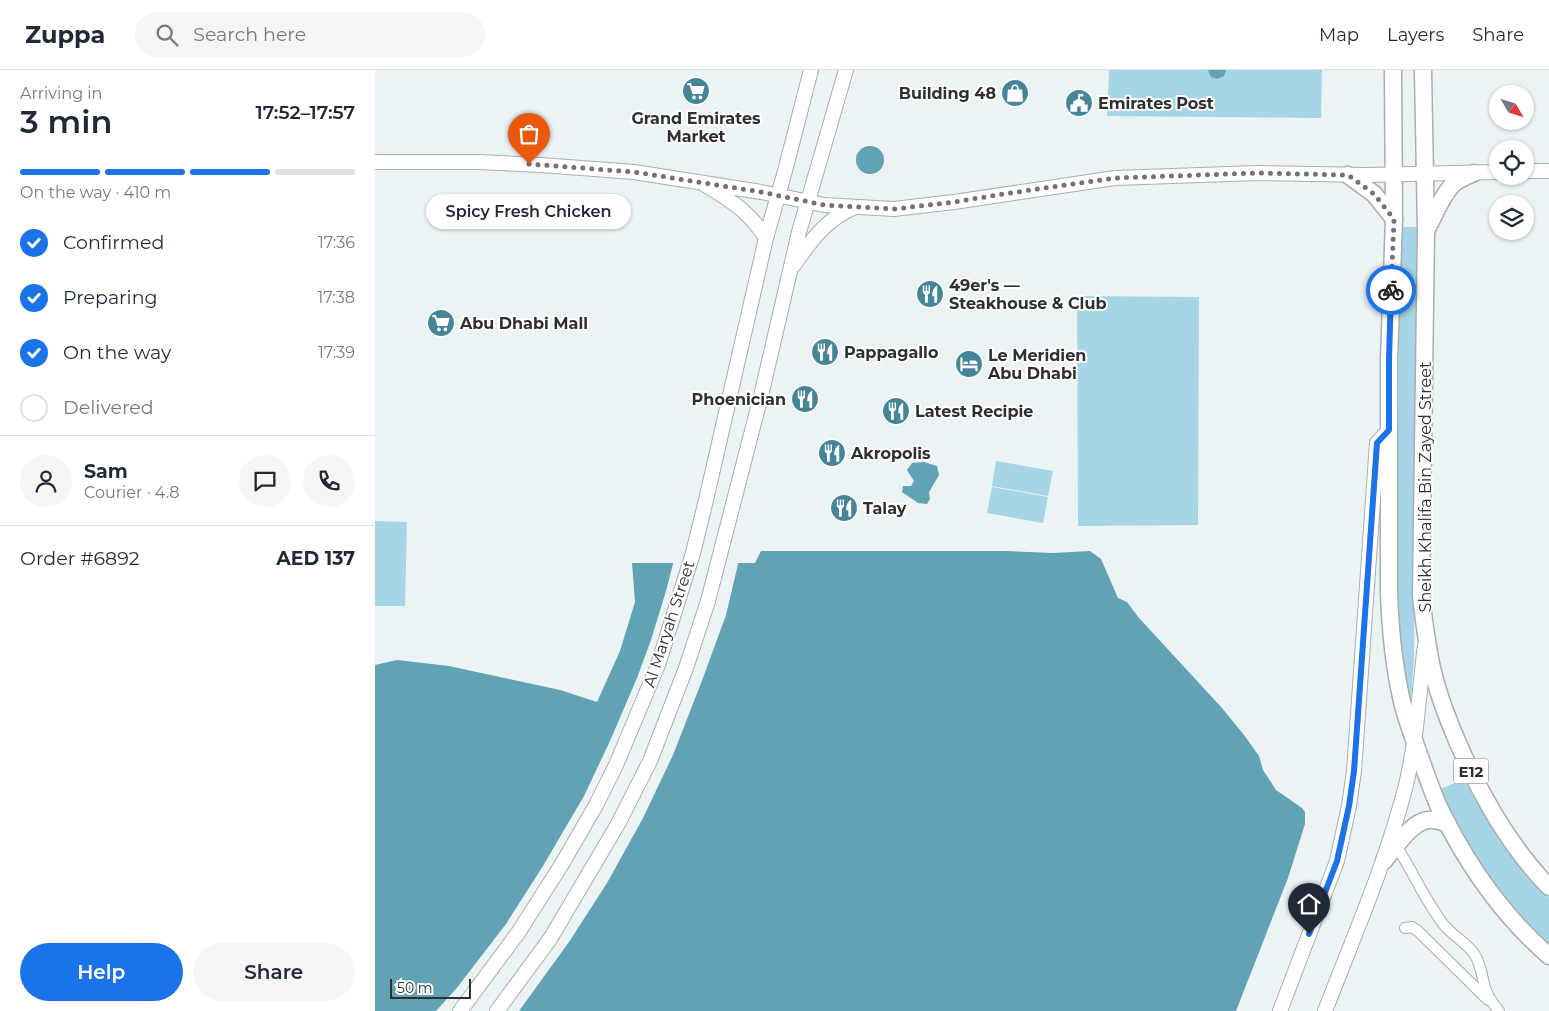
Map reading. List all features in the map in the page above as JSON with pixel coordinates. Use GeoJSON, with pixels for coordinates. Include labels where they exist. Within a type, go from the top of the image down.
{"type":"FeatureCollection","features":[{"type":"Feature","properties":{"kind":"main road","name":"Al Maryah Street"},"geometry":{"type":"LineString","coordinates":[[460,1011],[536,907],[567,856],[616,765],[658,665],[706,500],[766,238],[811,70]]}},
{"type":"Feature","properties":{"kind":"main road","name":"Al Maryah Street"},"geometry":{"type":"LineString","coordinates":[[497,1011],[550,939],[618,824],[650,761],[685,668],[708,601],[761,396],[789,272],[846,70]]}},
{"type":"Feature","properties":{"kind":"main road"},"geometry":{"type":"LineString","coordinates":[[1280,1011],[1337,861],[1349,806],[1354,771],[1377,443],[1389,430],[1389,360],[1394,219],[1393,70]]}},
{"type":"Feature","properties":{"kind":"main road","name":"Sheikh Khalifa Bin Zayed Street"},"geometry":{"type":"LineString","coordinates":[[1423,70],[1426,231],[1421,587],[1426,637],[1432,671],[1443,710],[1483,797],[1511,841],[1549,887]]}},
{"type":"Feature","properties":{"kind":"main road"},"geometry":{"type":"LineString","coordinates":[[375,162],[478,162],[634,172],[699,181],[824,205],[894,209],[930,206],[1115,178],[1257,173],[1425,175],[1489,172]]}},
{"type":"Feature","properties":{"kind":"main road"},"geometry":{"type":"LineString","coordinates":[[1534,171],[1549,170]]}},
{"type":"Feature","properties":{"kind":"main road"},"geometry":{"type":"LineString","coordinates":[[1426,231],[1439,205],[1453,184],[1474,173]]}},
{"type":"Feature","properties":{"kind":"main road"},"geometry":{"type":"LineString","coordinates":[[1348,175],[1374,194],[1394,219]]}},
{"type":"Feature","properties":{"kind":"main road"},"geometry":{"type":"LineString","coordinates":[[699,181],[736,204],[756,224],[766,238]]}},
{"type":"Feature","properties":{"kind":"main road"},"geometry":{"type":"LineString","coordinates":[[789,272],[823,228],[834,218],[854,207]]}},
{"type":"Feature","properties":{"kind":"main road","name":"E12"},"geometry":{"type":"LineString","coordinates":[[1389,430],[1390,627],[1406,718],[1439,806],[1475,872],[1504,910],[1549,956]]}},
{"type":"Feature","properties":{"kind":"main road"},"geometry":{"type":"LineString","coordinates":[[1325,1011],[1384,861],[1406,784],[1414,741],[1426,637]]}},
{"type":"Feature","properties":{"kind":"main road"},"geometry":{"type":"LineString","coordinates":[[1384,861],[1411,830],[1421,822],[1430,819],[1448,824]]}},
{"type":"Feature","properties":{"kind":"street"},"geometry":{"type":"LineString","coordinates":[[1396,846],[1441,920],[1475,955],[1482,970],[1485,986],[1497,1008]]}},
{"type":"Feature","properties":{"kind":"street"},"geometry":{"type":"LineString","coordinates":[[1405,928],[1412,927],[1415,929],[1497,1008]]}},
{"type":"Feature","properties":{"kind":"shaded area"},"geometry":{"type":"Polygon","coordinates":[[[1109,70],[1322,70],[1321,118],[1107,116],[1109,70]]]}},
{"type":"Feature","properties":{"kind":"shaded area"},"geometry":{"type":"Polygon","coordinates":[[[1208,70],[1226,70],[1224,76],[1217,79],[1211,77],[1208,70]]]}},
{"type":"Feature","properties":{"kind":"shaded area"},"geometry":{"type":"Polygon","coordinates":[[[870,146],[880,150],[884,160],[880,170],[870,174],[860,170],[856,160],[860,150],[870,146]]]}},
{"type":"Feature","properties":{"kind":"shaded area"},"geometry":{"type":"Polygon","coordinates":[[[1400,227],[1417,227],[1414,658],[1411,700],[1401,646],[1397,591],[1400,227]]]}},
{"type":"Feature","properties":{"kind":"shaded area"},"geometry":{"type":"Polygon","coordinates":[[[1077,296],[1199,297],[1198,525],[1078,526],[1077,296]]]}},
{"type":"Feature","properties":{"kind":"shaded area"},"geometry":{"type":"Polygon","coordinates":[[[996,461],[1053,471],[1048,496],[992,486],[996,461]]]}},
{"type":"Feature","properties":{"kind":"shaded area"},"geometry":{"type":"Polygon","coordinates":[[[924,462],[937,466],[939,475],[929,492],[930,499],[927,504],[918,503],[902,492],[903,486],[911,486],[914,481],[907,470],[912,463],[924,462]]]}},
{"type":"Feature","properties":{"kind":"shaded area"},"geometry":{"type":"Polygon","coordinates":[[[992,487],[1048,497],[1043,523],[987,513],[992,487]]]}},
{"type":"Feature","properties":{"kind":"shaded area"},"geometry":{"type":"Polygon","coordinates":[[[375,521],[407,522],[405,606],[375,606],[375,521]]]}},
{"type":"Feature","properties":{"kind":"shaded area"},"geometry":{"type":"Polygon","coordinates":[[[761,551],[1007,551],[1053,553],[1090,551],[1101,559],[1118,598],[1127,602],[1139,618],[1222,708],[1259,756],[1263,770],[1276,790],[1305,812],[1305,824],[1288,878],[1236,1011],[375,1011],[375,665],[397,660],[449,666],[560,690],[597,702],[620,651],[635,602],[632,563],[755,563],[761,551]]]}},
{"type":"Feature","properties":{"kind":"shaded area"},"geometry":{"type":"Polygon","coordinates":[[[1464,779],[1502,842],[1524,871],[1549,898],[1549,946],[1488,877],[1438,790],[1464,779]]]}},
{"type":"Feature","properties":{"kind":"pier"},"geometry":{"type":"Polygon","coordinates":[[[674,560],[739,560],[726,615],[703,678],[673,755],[643,818],[607,883],[569,942],[519,1011],[436,1011],[456,989],[506,924],[584,796],[637,678],[651,640],[674,560]]]}},
{"type":"Feature","properties":{"kind":"way so far"},"geometry":{"type":"LineString","coordinates":[[529,164],[634,172],[699,181],[824,205],[894,209],[930,206],[1115,178],[1257,173],[1348,175],[1374,194],[1394,219],[1391,290]]}},
{"type":"Feature","properties":{"kind":"place","name":"Grand Emirates Market"},"geometry":{"type":"Point","coordinates":[696,91]}},
{"type":"Feature","properties":{"kind":"place","name":"Building 48"},"geometry":{"type":"Point","coordinates":[1015,93]}},
{"type":"Feature","properties":{"kind":"place","name":"Emirates Post"},"geometry":{"type":"Point","coordinates":[1079,103]}},
{"type":"Feature","properties":{"kind":"place","name":"Spicy Fresh Chicken"},"geometry":{"type":"Point","coordinates":[529,164]}},
{"type":"Feature","properties":{"kind":"place","name":"49er's — Steakhouse & Club"},"geometry":{"type":"Point","coordinates":[930,294]}},
{"type":"Feature","properties":{"kind":"place","name":"Abu Dhabi Mall"},"geometry":{"type":"Point","coordinates":[441,323]}},
{"type":"Feature","properties":{"kind":"place","name":"Pappagallo"},"geometry":{"type":"Point","coordinates":[825,352]}},
{"type":"Feature","properties":{"kind":"place","name":"Le Meridien Abu Dhabi"},"geometry":{"type":"Point","coordinates":[969,364]}},
{"type":"Feature","properties":{"kind":"place","name":"Phoenician"},"geometry":{"type":"Point","coordinates":[805,399]}},
{"type":"Feature","properties":{"kind":"place","name":"Latest Recipie"},"geometry":{"type":"Point","coordinates":[896,411]}},
{"type":"Feature","properties":{"kind":"place","name":"Akropolis"},"geometry":{"type":"Point","coordinates":[832,453]}},
{"type":"Feature","properties":{"kind":"place","name":"Talay"},"geometry":{"type":"Point","coordinates":[844,508]}},
{"type":"Feature","properties":{"kind":"route"},"geometry":{"type":"LineString","coordinates":[[1309,934],[1337,861],[1349,806],[1354,771],[1377,443],[1389,430],[1391,290]]}}]}
